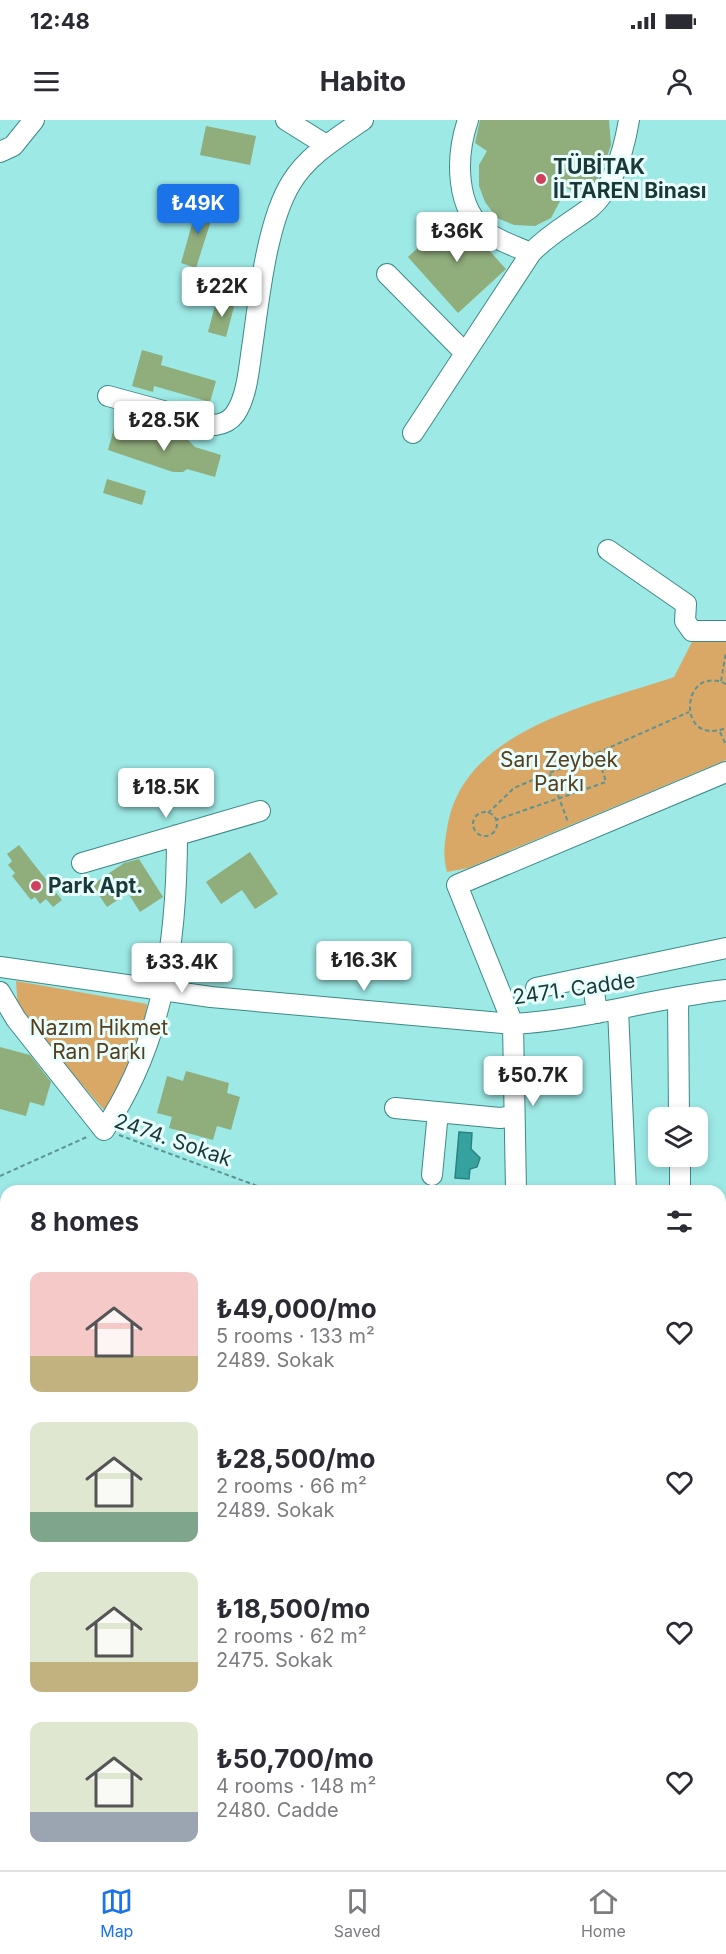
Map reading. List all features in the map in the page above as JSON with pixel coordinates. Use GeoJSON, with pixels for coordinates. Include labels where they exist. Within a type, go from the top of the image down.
{"type":"FeatureCollection","features":[{"type":"Feature","properties":{"kind":"street"},"geometry":{"type":"LineString","coordinates":[[0,152],[13,146],[34,120]]}},
{"type":"Feature","properties":{"kind":"street"},"geometry":{"type":"LineString","coordinates":[[286,120],[326,145]]}},
{"type":"Feature","properties":{"kind":"street"},"geometry":{"type":"LineString","coordinates":[[108,396],[215,426],[226,422],[236,413],[243,394],[267,254],[278,214],[290,183],[306,163],[326,145],[363,120]]}},
{"type":"Feature","properties":{"kind":"street"},"geometry":{"type":"LineString","coordinates":[[468,120],[460,153],[461,182],[468,209],[477,223],[489,233],[531,253]]}},
{"type":"Feature","properties":{"kind":"street"},"geometry":{"type":"LineString","coordinates":[[413,433],[531,253],[549,234],[591,207],[608,187],[629,120]]}},
{"type":"Feature","properties":{"kind":"street"},"geometry":{"type":"LineString","coordinates":[[387,274],[465,353]]}},
{"type":"Feature","properties":{"kind":"street"},"geometry":{"type":"LineString","coordinates":[[608,550],[686,604],[685,621],[692,631],[726,632]]}},
{"type":"Feature","properties":{"kind":"street"},"geometry":{"type":"LineString","coordinates":[[516,1185],[513,1024],[457,885],[726,772]]}},
{"type":"Feature","properties":{"kind":"street"},"geometry":{"type":"LineString","coordinates":[[82,863],[260,812]]}},
{"type":"Feature","properties":{"kind":"street"},"geometry":{"type":"LineString","coordinates":[[0,992],[16,1019],[104,1130],[119,1107],[144,1055],[164,992],[175,928],[177,835]]}},
{"type":"Feature","properties":{"kind":"street"},"geometry":{"type":"LineString","coordinates":[[536,988],[726,948]]}},
{"type":"Feature","properties":{"kind":"street","name":"2471. Cadde"},"geometry":{"type":"LineString","coordinates":[[0,967],[164,992],[513,1024],[553,1021],[726,990]]}},
{"type":"Feature","properties":{"kind":"street"},"geometry":{"type":"LineString","coordinates":[[592,977],[597,1013]]}},
{"type":"Feature","properties":{"kind":"street"},"geometry":{"type":"LineString","coordinates":[[678,997],[680,1107]]}},
{"type":"Feature","properties":{"kind":"street"},"geometry":{"type":"LineString","coordinates":[[618,1009],[626,1185]]}},
{"type":"Feature","properties":{"kind":"street"},"geometry":{"type":"LineString","coordinates":[[395,1108],[500,1118],[514,1116]]}},
{"type":"Feature","properties":{"kind":"street"},"geometry":{"type":"LineString","coordinates":[[432,1175],[438,1112]]}},
{"type":"Feature","properties":{"kind":"street"},"geometry":{"type":"LineString","coordinates":[[680,1167],[680,1185]]}},
{"type":"Feature","properties":{"kind":"path"},"geometry":{"type":"LineString","coordinates":[[721,681],[726,652]]}},
{"type":"Feature","properties":{"kind":"path"},"geometry":{"type":"LineString","coordinates":[[726,684],[721,681],[704,682],[697,687],[689,703],[689,711],[697,725],[704,729],[719,731],[726,728]]}},
{"type":"Feature","properties":{"kind":"path"},"geometry":{"type":"LineString","coordinates":[[488,813],[514,788],[689,711]]}},
{"type":"Feature","properties":{"kind":"path"},"geometry":{"type":"LineString","coordinates":[[719,731],[726,745]]}},
{"type":"Feature","properties":{"kind":"path"},"geometry":{"type":"LineString","coordinates":[[496,820],[606,782],[597,753]]}},
{"type":"Feature","properties":{"kind":"path"},"geometry":{"type":"LineString","coordinates":[[549,773],[574,836]]}},
{"type":"Feature","properties":{"kind":"path"},"geometry":{"type":"LineString","coordinates":[[481,813],[488,813],[496,820],[496,827],[492,834],[484,836],[477,833],[473,826],[475,818],[481,813]]}},
{"type":"Feature","properties":{"kind":"path","name":"2474. Sokak"},"geometry":{"type":"LineString","coordinates":[[0,1176],[104,1130],[255,1185]]}},
{"type":"Feature","properties":{"kind":"green space","name":"Sarı Zeybek Parkı"},"geometry":{"type":"Polygon","coordinates":[[[693,640],[726,641],[726,760],[468,868],[447,872],[444,853],[448,823],[460,790],[480,763],[507,742],[539,724],[573,710],[674,677],[693,640]]]}},
{"type":"Feature","properties":{"kind":"green space","name":"Nazım Hikmet Ran Parkı"},"geometry":{"type":"Polygon","coordinates":[[[16,981],[147,1004],[144,1031],[109,1109],[103,1109],[18,1010],[16,981]]]}},
{"type":"Feature","properties":{"kind":"shaded area"},"geometry":{"type":"Polygon","coordinates":[[[459,1132],[472,1133],[471,1149],[480,1158],[477,1167],[470,1169],[469,1179],[455,1178],[459,1132]]]}},
{"type":"Feature","properties":{"kind":"building","name":"TÜBİTAK İLTAREN Binası"},"geometry":{"type":"Polygon","coordinates":[[[480,120],[609,120],[611,145],[601,174],[584,198],[567,188],[551,218],[535,226],[514,225],[497,218],[485,202],[479,186],[479,165],[487,151],[475,143],[480,120]]]}},
{"type":"Feature","properties":{"kind":"building"},"geometry":{"type":"Polygon","coordinates":[[[206,126],[256,136],[250,165],[200,155],[206,126]]]}},
{"type":"Feature","properties":{"kind":"building"},"geometry":{"type":"Polygon","coordinates":[[[198,203],[215,208],[196,268],[181,263],[198,203]]]}},
{"type":"Feature","properties":{"kind":"building"},"geometry":{"type":"Polygon","coordinates":[[[455,213],[506,269],[458,313],[408,257],[455,213]]]}},
{"type":"Feature","properties":{"kind":"building"},"geometry":{"type":"Polygon","coordinates":[[[217,298],[235,303],[226,337],[208,332],[217,298]]]}},
{"type":"Feature","properties":{"kind":"building"},"geometry":{"type":"Polygon","coordinates":[[[142,350],[163,356],[161,365],[216,381],[210,402],[154,386],[153,392],[132,386],[142,350]]]}},
{"type":"Feature","properties":{"kind":"building"},"geometry":{"type":"Polygon","coordinates":[[[115,425],[165,440],[176,435],[186,438],[195,447],[221,455],[215,477],[187,469],[183,472],[173,472],[108,450],[115,425]]]}},
{"type":"Feature","properties":{"kind":"building"},"geometry":{"type":"Polygon","coordinates":[[[107,479],[146,491],[142,505],[103,493],[107,479]]]}},
{"type":"Feature","properties":{"kind":"building","name":"Park Apt."},"geometry":{"type":"Polygon","coordinates":[[[19,845],[62,900],[53,907],[46,899],[40,904],[35,897],[31,900],[12,876],[15,873],[8,865],[12,861],[7,854],[19,845]]]}},
{"type":"Feature","properties":{"kind":"building"},"geometry":{"type":"Polygon","coordinates":[[[250,852],[278,894],[255,909],[242,890],[221,904],[206,882],[250,852]]]}},
{"type":"Feature","properties":{"kind":"building"},"geometry":{"type":"Polygon","coordinates":[[[139,859],[163,897],[140,912],[128,893],[107,907],[92,885],[124,863],[139,859]]]}},
{"type":"Feature","properties":{"kind":"building"},"geometry":{"type":"Polygon","coordinates":[[[0,1047],[30,1055],[51,1082],[44,1106],[30,1102],[26,1116],[0,1109],[0,1047]]]}},
{"type":"Feature","properties":{"kind":"building"},"geometry":{"type":"Polygon","coordinates":[[[186,1071],[229,1083],[227,1093],[240,1097],[231,1130],[217,1126],[213,1140],[169,1128],[172,1117],[157,1113],[167,1076],[183,1081],[186,1071]]]}},
{"type":"Feature","properties":{"kind":"place","name":"TÜBİTAK İLTAREN Binası"},"geometry":{"type":"Point","coordinates":[541,179]}},
{"type":"Feature","properties":{"kind":"place","name":"Park Apt."},"geometry":{"type":"Point","coordinates":[36,886]}}]}
